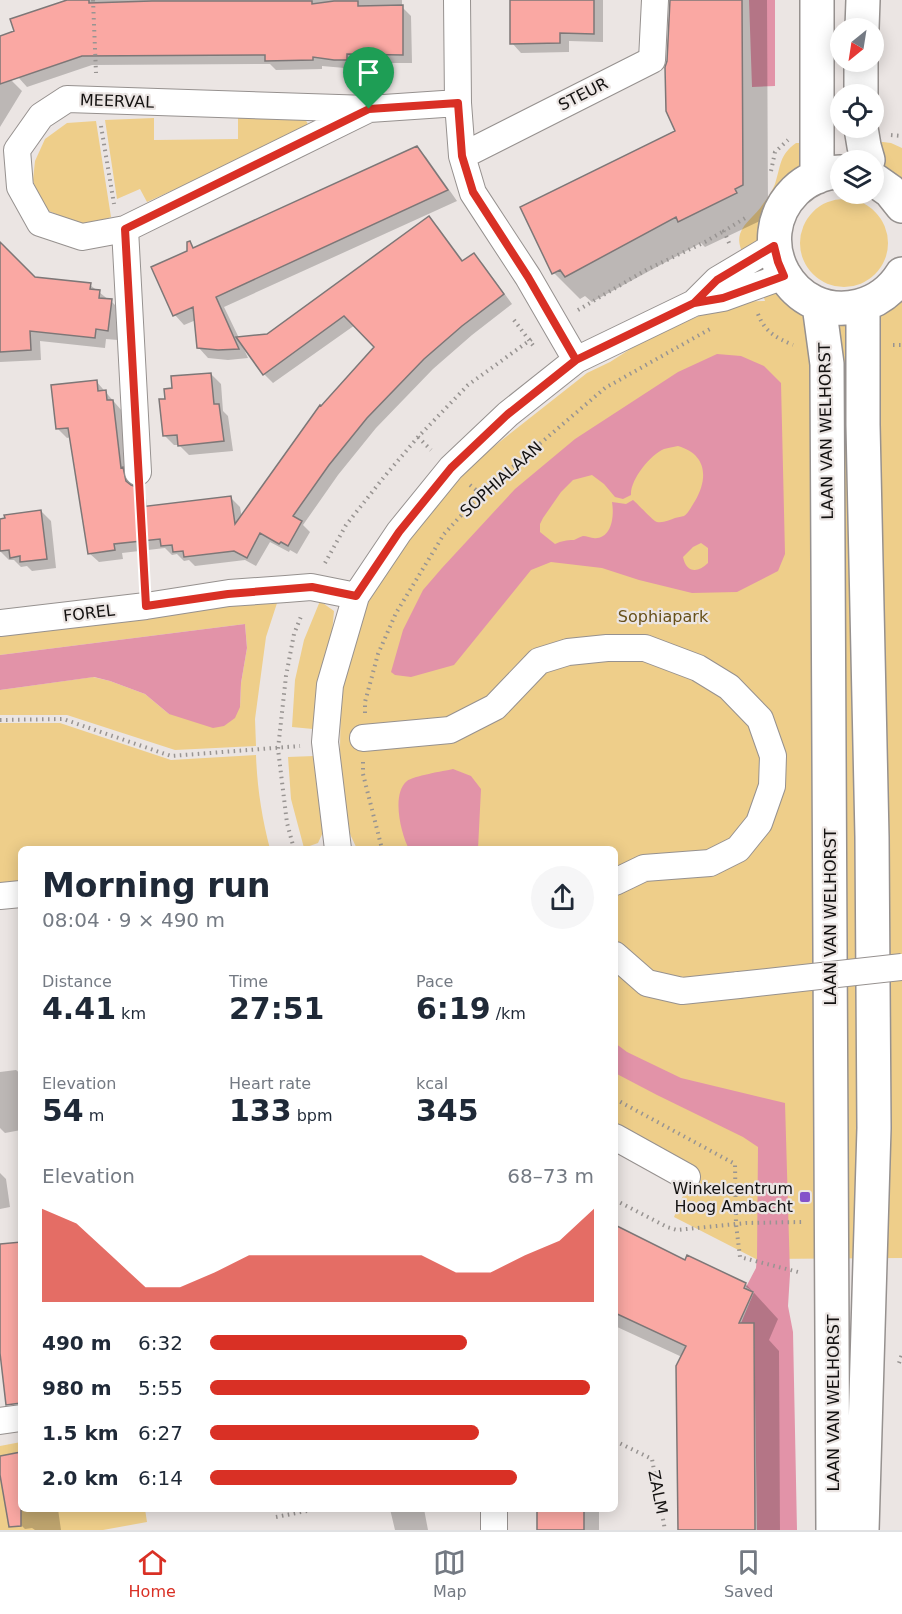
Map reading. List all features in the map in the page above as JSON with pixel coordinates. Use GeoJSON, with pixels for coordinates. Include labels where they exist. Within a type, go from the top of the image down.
{"type":"FeatureCollection","features":[{"type":"Feature","properties":{"kind":"main road"},"geometry":{"type":"LineString","coordinates":[[817,0],[828,174],[798,188],[784,204],[774,235],[779,261],[800,293],[819,304],[841,308],[863,305],[882,296],[891,289],[902,274]]}},
{"type":"Feature","properties":{"kind":"main road"},"geometry":{"type":"LineString","coordinates":[[862,18],[863,0]]}},
{"type":"Feature","properties":{"kind":"main road"},"geometry":{"type":"LineString","coordinates":[[884,187],[902,206]]}},
{"type":"Feature","properties":{"kind":"main road","name":"LAAN VAN WELHORST"},"geometry":{"type":"LineString","coordinates":[[819,304],[827,364],[833,1530]]}},
{"type":"Feature","properties":{"kind":"main road","name":"LAAN VAN WELHORST"},"geometry":{"type":"LineString","coordinates":[[862,1530],[874,1150],[872,849],[865,561],[863,305]]}},
{"type":"Feature","properties":{"kind":"street"},"geometry":{"type":"LineString","coordinates":[[457,0],[458,103],[462,156],[473,192],[528,277],[576,360]]}},
{"type":"Feature","properties":{"kind":"street","name":"STEUR"},"geometry":{"type":"LineString","coordinates":[[462,156],[652,60],[655,0]]}},
{"type":"Feature","properties":{"kind":"street","name":"MEERVAL"},"geometry":{"type":"LineString","coordinates":[[369,109],[125,229],[82,237],[40,223],[20,187],[17,150],[41,116],[67,99],[369,109],[458,103]]}},
{"type":"Feature","properties":{"kind":"street"},"geometry":{"type":"LineString","coordinates":[[125,229],[138,472]]}},
{"type":"Feature","properties":{"kind":"street"},"geometry":{"type":"LineString","coordinates":[[338,846],[325,742],[330,685],[356,596],[399,532],[451,468],[508,414],[576,360],[694,303],[717,280],[779,261]]}},
{"type":"Feature","properties":{"kind":"street","name":"FOREL"},"geometry":{"type":"LineString","coordinates":[[0,623],[228,594],[312,587],[356,596]]}},
{"type":"Feature","properties":{"kind":"street"},"geometry":{"type":"LineString","coordinates":[[363,738],[450,730],[495,707],[539,661],[568,652],[607,648],[645,648],[698,668],[729,687],[760,720],[773,756],[772,786],[759,823],[738,849],[710,863],[644,868],[618,881]]}},
{"type":"Feature","properties":{"kind":"street"},"geometry":{"type":"LineString","coordinates":[[0,897],[18,894]]}},
{"type":"Feature","properties":{"kind":"street"},"geometry":{"type":"LineString","coordinates":[[618,959],[647,983],[682,991],[902,967]]}},
{"type":"Feature","properties":{"kind":"street"},"geometry":{"type":"LineString","coordinates":[[618,1139],[687,1177]]}},
{"type":"Feature","properties":{"kind":"street"},"geometry":{"type":"LineString","coordinates":[[0,1421],[18,1418]]}},
{"type":"Feature","properties":{"kind":"street"},"geometry":{"type":"LineString","coordinates":[[494,1512],[494,1530]]}},
{"type":"Feature","properties":{"kind":"path"},"geometry":{"type":"LineString","coordinates":[[514,320],[530,340],[646,270],[724,231]]}},
{"type":"Feature","properties":{"kind":"path","name":"SOPHIALAAN"},"geometry":{"type":"LineString","coordinates":[[381,846],[363,774],[365,702],[378,654],[396,613],[444,534],[481,494],[605,388],[712,328]]}},
{"type":"Feature","properties":{"kind":"path"},"geometry":{"type":"LineString","coordinates":[[138,472],[146,606]]}},
{"type":"Feature","properties":{"kind":"path"},"geometry":{"type":"LineString","coordinates":[[0,720],[63,719],[171,756],[278,748]]}},
{"type":"Feature","properties":{"kind":"path"},"geometry":{"type":"LineString","coordinates":[[618,1202],[677,1230],[746,1223],[799,1222]]}},
{"type":"Feature","properties":{"kind":"path"},"geometry":{"type":"LineString","coordinates":[[740,1257],[797,1272]]}},
{"type":"Feature","properties":{"kind":"path","name":"ZALM"},"geometry":{"type":"LineString","coordinates":[[618,1442],[652,1459],[665,1530]]}},
{"type":"Feature","properties":{"kind":"path"},"geometry":{"type":"LineString","coordinates":[[276,1517],[302,1512]]}},
{"type":"Feature","properties":{"kind":"green space"},"geometry":{"type":"Polygon","coordinates":[[[154,118],[154,140],[238,139],[238,118],[304,119],[308,126],[294,135],[147,202],[140,189],[117,199],[105,120],[154,118]]]}},
{"type":"Feature","properties":{"kind":"green space"},"geometry":{"type":"Polygon","coordinates":[[[96,121],[111,217],[95,223],[78,223],[49,211],[37,194],[33,180],[35,161],[45,139],[67,123],[96,121]]]}},
{"type":"Feature","properties":{"kind":"green space"},"geometry":{"type":"Polygon","coordinates":[[[796,143],[814,143],[762,236],[742,252],[740,234],[768,197],[775,184],[783,156],[796,143]]]}},
{"type":"Feature","properties":{"kind":"green space"},"geometry":{"type":"Polygon","coordinates":[[[871,143],[891,143],[902,148],[902,189],[890,180],[884,168],[884,150],[875,150],[871,143]]]}},
{"type":"Feature","properties":{"kind":"green space"},"geometry":{"type":"Polygon","coordinates":[[[827,202],[869,206],[881,218],[887,234],[887,252],[881,268],[869,280],[861,284],[844,287],[827,284],[819,280],[807,268],[803,260],[800,243],[803,226],[807,218],[819,206],[827,202]]]}},
{"type":"Feature","properties":{"kind":"green space","name":"Sophiapark"},"geometry":{"type":"Polygon","coordinates":[[[778,291],[791,301],[902,291],[902,1258],[756,1259],[674,1217],[693,1172],[618,1129],[618,846],[356,846],[342,807],[341,679],[369,593],[403,544],[464,470],[587,373],[610,362],[649,337],[728,302],[765,301],[762,292],[778,291]]]}},
{"type":"Feature","properties":{"kind":"green space"},"geometry":{"type":"Polygon","coordinates":[[[278,600],[266,637],[255,719],[256,746],[175,750],[67,715],[0,715],[0,690],[93,677],[145,694],[169,714],[240,707],[241,683],[247,648],[245,624],[0,655],[0,634],[278,600]]]}},
{"type":"Feature","properties":{"kind":"green space"},"geometry":{"type":"Polygon","coordinates":[[[320,601],[334,611],[332,633],[321,672],[313,729],[292,727],[295,680],[304,640],[320,601]]]}},
{"type":"Feature","properties":{"kind":"green space"},"geometry":{"type":"Polygon","coordinates":[[[0,723],[60,723],[171,760],[256,755],[260,802],[269,846],[18,846],[18,884],[0,887],[0,723]]]}},
{"type":"Feature","properties":{"kind":"green space"},"geometry":{"type":"Polygon","coordinates":[[[314,756],[325,828],[318,843],[310,846],[303,846],[291,799],[288,757],[314,756]]]}},
{"type":"Feature","properties":{"kind":"green space"},"geometry":{"type":"Polygon","coordinates":[[[18,1443],[18,1512],[145,1512],[147,1522],[103,1530],[0,1530],[0,1446],[18,1443]]]}},
{"type":"Feature","properties":{"kind":"shaded area"},"geometry":{"type":"Polygon","coordinates":[[[749,0],[775,0],[775,86],[752,87],[749,0]]]}},
{"type":"Feature","properties":{"kind":"shaded area"},"geometry":{"type":"Polygon","coordinates":[[[717,354],[741,356],[764,366],[781,383],[785,554],[778,571],[737,592],[692,593],[602,568],[551,562],[531,570],[454,665],[411,677],[395,675],[391,672],[403,630],[423,590],[515,489],[575,439],[678,372],[717,354]],[[678,446],[664,449],[653,457],[637,475],[631,495],[623,499],[615,497],[592,475],[573,480],[561,492],[543,518],[540,532],[555,544],[583,536],[595,538],[602,536],[611,524],[612,502],[626,504],[633,500],[657,522],[684,516],[695,501],[703,475],[702,467],[694,455],[678,446]],[[701,543],[683,557],[684,562],[692,570],[700,569],[708,563],[708,548],[701,543]]]}},
{"type":"Feature","properties":{"kind":"shaded area"},"geometry":{"type":"Polygon","coordinates":[[[245,624],[247,648],[241,683],[240,707],[235,718],[224,726],[213,728],[169,714],[145,694],[94,677],[0,690],[0,655],[245,624]]]}},
{"type":"Feature","properties":{"kind":"shaded area"},"geometry":{"type":"Polygon","coordinates":[[[453,769],[471,776],[481,789],[478,846],[408,846],[403,834],[398,804],[402,787],[415,777],[453,769]]]}},
{"type":"Feature","properties":{"kind":"shaded area"},"geometry":{"type":"Polygon","coordinates":[[[618,1045],[627,1052],[681,1078],[785,1103],[790,1274],[788,1306],[793,1332],[797,1530],[757,1530],[754,1323],[741,1323],[754,1292],[746,1287],[756,1268],[757,1257],[758,1147],[743,1137],[618,1075],[618,1045]]]}},
{"type":"Feature","properties":{"kind":"building"},"geometry":{"type":"Polygon","coordinates":[[[67,0],[89,0],[89,3],[312,1],[312,4],[358,1],[358,6],[403,5],[403,55],[347,54],[347,60],[313,57],[313,60],[265,61],[265,55],[82,56],[0,84],[0,36],[14,31],[10,19],[67,0]]]}},
{"type":"Feature","properties":{"kind":"building"},"geometry":{"type":"Polygon","coordinates":[[[510,0],[594,0],[594,34],[560,33],[560,43],[510,44],[510,0]]]}},
{"type":"Feature","properties":{"kind":"building"},"geometry":{"type":"Polygon","coordinates":[[[670,0],[742,0],[743,185],[735,189],[737,193],[678,222],[676,217],[565,277],[560,270],[552,274],[520,207],[675,131],[666,111],[665,67],[670,0]]]}},
{"type":"Feature","properties":{"kind":"building"},"geometry":{"type":"Polygon","coordinates":[[[417,146],[448,190],[216,297],[239,349],[197,348],[193,307],[173,316],[151,267],[187,251],[187,242],[190,241],[193,248],[417,146]]]}},
{"type":"Feature","properties":{"kind":"building"},"geometry":{"type":"Polygon","coordinates":[[[429,216],[462,261],[474,253],[504,294],[424,359],[367,418],[329,465],[293,516],[302,521],[288,546],[281,542],[279,544],[260,533],[247,558],[234,551],[184,557],[183,551],[173,552],[172,545],[161,546],[160,539],[114,544],[115,550],[88,554],[68,428],[56,429],[51,385],[97,380],[98,391],[106,390],[107,400],[113,400],[121,468],[123,467],[126,481],[137,487],[140,507],[231,496],[235,524],[320,405],[374,347],[344,316],[263,375],[236,337],[267,334],[429,216]]]}},
{"type":"Feature","properties":{"kind":"building"},"geometry":{"type":"Polygon","coordinates":[[[0,242],[35,277],[91,283],[90,289],[100,290],[99,298],[112,299],[108,331],[96,329],[95,338],[30,331],[31,350],[0,352],[0,242]]]}},
{"type":"Feature","properties":{"kind":"building"},"geometry":{"type":"Polygon","coordinates":[[[211,373],[214,404],[219,404],[224,441],[178,446],[177,435],[163,436],[159,399],[165,399],[164,389],[172,388],[171,376],[211,373]]]}},
{"type":"Feature","properties":{"kind":"building"},"geometry":{"type":"Polygon","coordinates":[[[41,510],[47,559],[20,562],[20,556],[10,558],[9,550],[0,551],[0,519],[5,518],[4,515],[41,510]]]}},
{"type":"Feature","properties":{"kind":"building"},"geometry":{"type":"Polygon","coordinates":[[[618,1226],[685,1260],[687,1255],[746,1283],[744,1288],[753,1292],[739,1323],[754,1323],[755,1530],[678,1530],[676,1366],[686,1346],[618,1314],[618,1226]]]}},
{"type":"Feature","properties":{"kind":"building"},"geometry":{"type":"Polygon","coordinates":[[[18,1242],[18,1403],[6,1405],[0,1353],[0,1244],[18,1242]]]}},
{"type":"Feature","properties":{"kind":"building"},"geometry":{"type":"Polygon","coordinates":[[[18,1453],[18,1512],[21,1512],[21,1526],[9,1527],[0,1475],[0,1456],[18,1453]]]}},
{"type":"Feature","properties":{"kind":"building"},"geometry":{"type":"Polygon","coordinates":[[[537,1512],[584,1512],[584,1530],[537,1530],[537,1512]]]}},
{"type":"Feature","properties":{"kind":"place","name":"Winkelcentrum Hoog Ambacht"},"geometry":{"type":"Point","coordinates":[805,1197]}},
{"type":"Feature","properties":{"kind":"route"},"geometry":{"type":"LineString","coordinates":[[369,109],[125,229],[146,606],[228,594],[312,587],[356,596],[399,532],[451,468],[508,414],[576,360],[694,303],[723,298],[784,276],[774,246],[717,280],[694,303],[635,332],[576,360],[528,277],[473,192],[462,156],[458,103],[369,109]]}}]}
